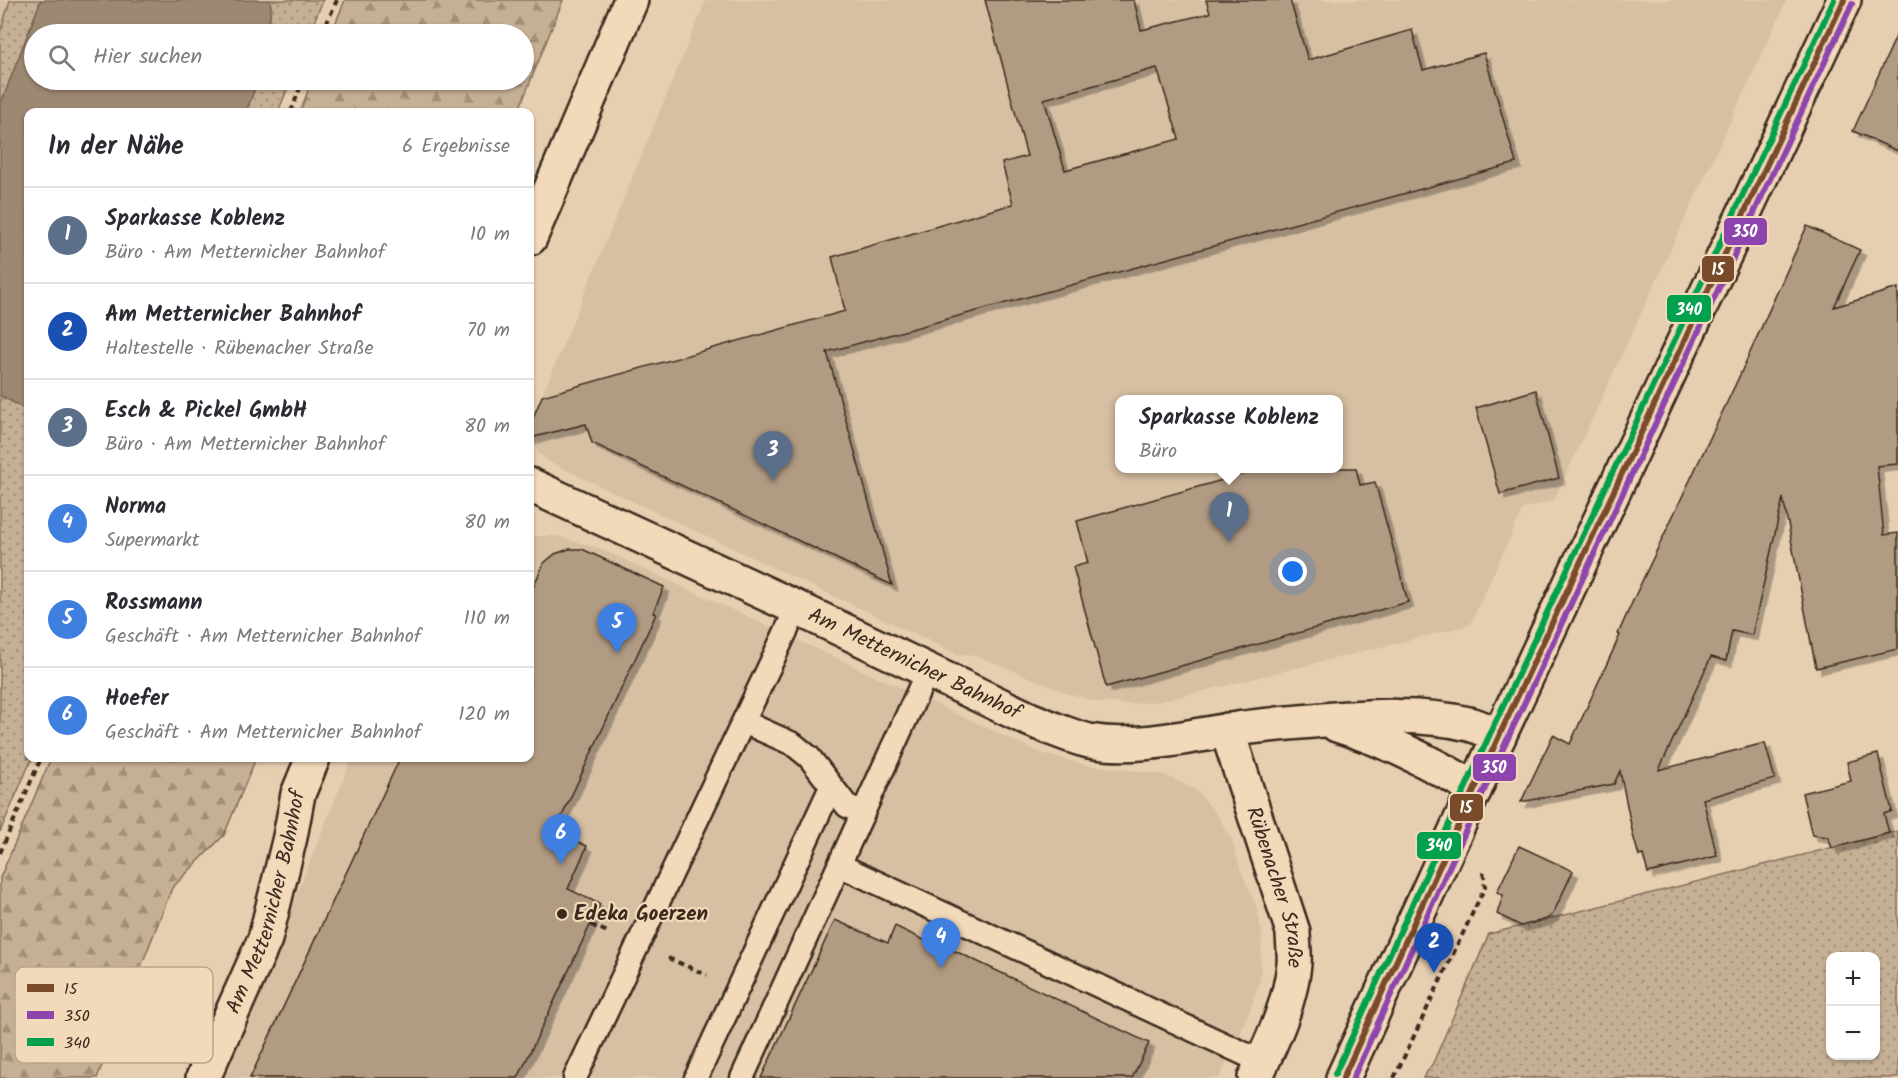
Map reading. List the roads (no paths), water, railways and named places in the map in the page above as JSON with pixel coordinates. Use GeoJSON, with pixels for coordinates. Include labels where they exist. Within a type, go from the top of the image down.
{"type":"FeatureCollection","features":[{"type":"Feature","properties":{"kind":"street"},"geometry":{"type":"LineString","coordinates":[[534,229],[631,0]]}},
{"type":"Feature","properties":{"kind":"street"},"geometry":{"type":"LineString","coordinates":[[1343,1078],[1499,736],[1844,0]]}},
{"type":"Feature","properties":{"kind":"street","name":"Am Metternicher Bahnhof"},"geometry":{"type":"LineString","coordinates":[[534,487],[797,608],[1049,728],[1090,741],[1118,743],[1164,741],[1227,730],[1359,717],[1440,719],[1471,724],[1499,736]]}},
{"type":"Feature","properties":{"kind":"street","name":"Am Metternicher Bahnhof"},"geometry":{"type":"LineString","coordinates":[[1321,720],[1361,732],[1401,748],[1475,789]]}},
{"type":"Feature","properties":{"kind":"street","name":"Rübenacher Straße"},"geometry":{"type":"LineString","coordinates":[[1227,730],[1293,932],[1294,962],[1289,995],[1281,1021],[1258,1070]]}},
{"type":"Feature","properties":{"kind":"street","name":"Am Metternicher Bahnhof"},"geometry":{"type":"LineString","coordinates":[[213,1056],[265,939],[298,794],[311,762]]}},
{"type":"Feature","properties":{"kind":"street","name":"Am Metternicher Bahnhof"},"geometry":{"type":"LineString","coordinates":[[203,1078],[210,1063]]}},
{"type":"Feature","properties":{"kind":"lane"},"geometry":{"type":"LineString","coordinates":[[575,1078],[797,608]]}},
{"type":"Feature","properties":{"kind":"lane"},"geometry":{"type":"LineString","coordinates":[[742,1078],[928,670]]}},
{"type":"Feature","properties":{"kind":"lane"},"geometry":{"type":"LineString","coordinates":[[744,722],[793,744],[809,757],[847,806],[863,814]]}},
{"type":"Feature","properties":{"kind":"lane"},"geometry":{"type":"LineString","coordinates":[[696,1078],[831,787]]}},
{"type":"Feature","properties":{"kind":"lane"},"geometry":{"type":"LineString","coordinates":[[839,866],[1258,1070]]}},
{"type":"Feature","properties":{"kind":"place","name":"Esch & Pickel GmbH"},"geometry":{"type":"Point","coordinates":[773,481]}},
{"type":"Feature","properties":{"kind":"place","name":"Sparkasse Koblenz"},"geometry":{"type":"Point","coordinates":[1229,542]}},
{"type":"Feature","properties":{"kind":"place","name":"Rossmann"},"geometry":{"type":"Point","coordinates":[617,653]}},
{"type":"Feature","properties":{"kind":"place","name":"Hoefer"},"geometry":{"type":"Point","coordinates":[561,864]}},
{"type":"Feature","properties":{"kind":"place","name":"Edeka Goerzen"},"geometry":{"type":"Point","coordinates":[562,914]}},
{"type":"Feature","properties":{"kind":"place","name":"Norma"},"geometry":{"type":"Point","coordinates":[941,968]}},
{"type":"Feature","properties":{"kind":"place","name":"Am Metternicher Bahnhof"},"geometry":{"type":"Point","coordinates":[1434,973]}}]}
